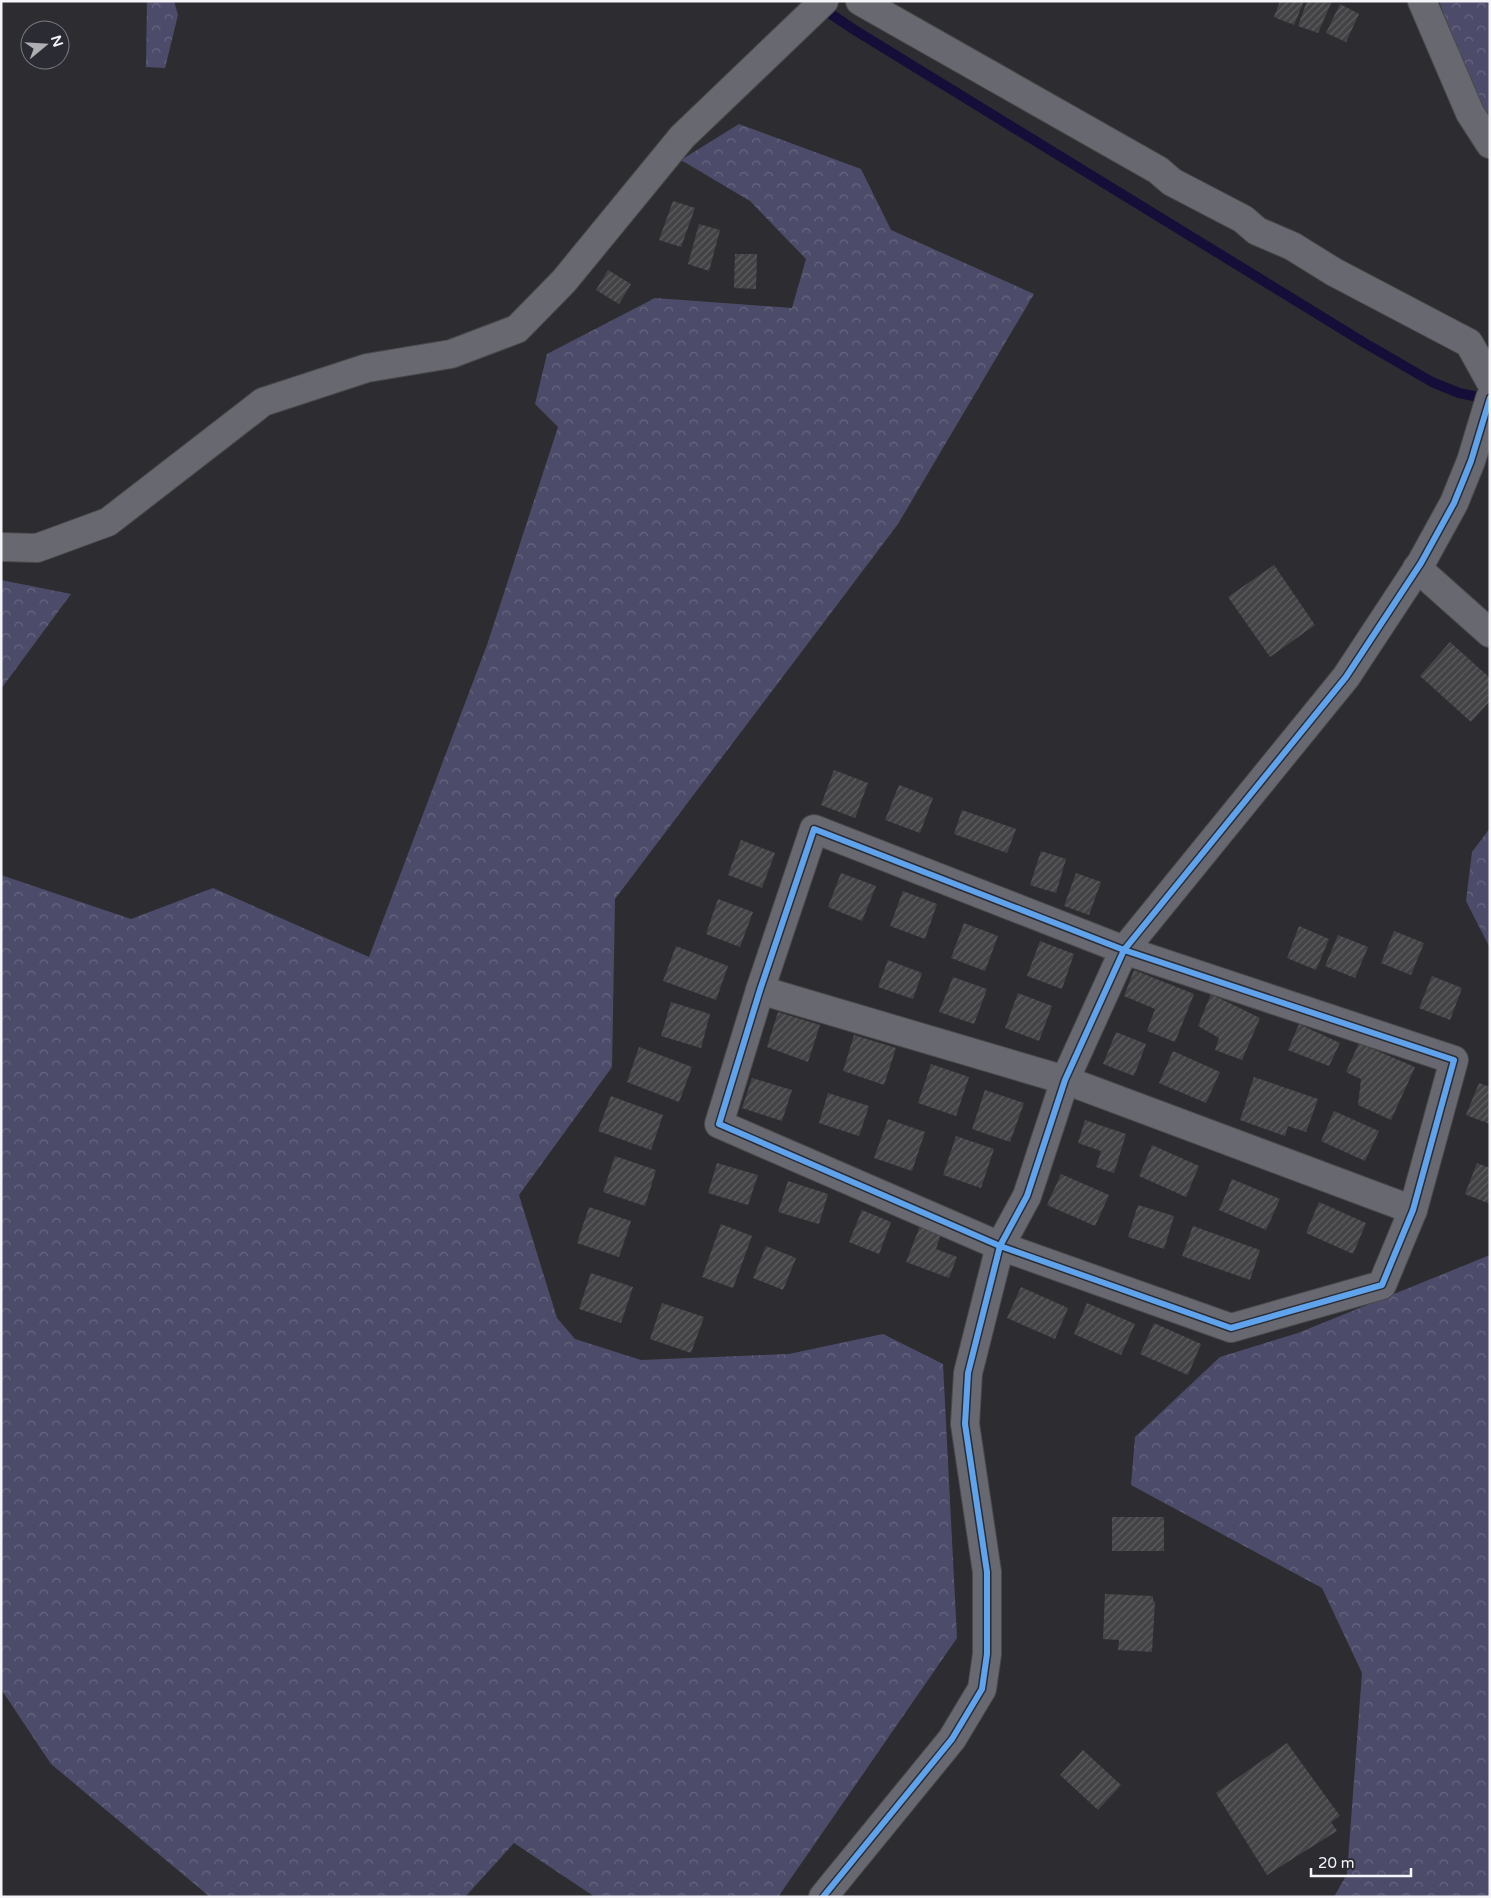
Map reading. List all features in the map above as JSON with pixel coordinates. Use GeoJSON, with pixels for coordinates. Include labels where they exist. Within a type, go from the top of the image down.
{"type":"FeatureCollection","features":[{"type":"Feature","properties":{"kind":"street"},"geometry":{"type":"LineString","coordinates":[[1,547],[37,548],[108,522],[263,402],[367,368],[452,354],[517,330],[564,281],[682,137],[824,1]]}},
{"type":"Feature","properties":{"kind":"street"},"geometry":{"type":"LineString","coordinates":[[860,1],[1158,170],[1172,182],[1243,219],[1257,231],[1292,246],[1334,272],[1469,343],[1490,381]]}},
{"type":"Feature","properties":{"kind":"street"},"geometry":{"type":"LineString","coordinates":[[1422,1],[1470,112],[1490,144]]}},
{"type":"Feature","properties":{"kind":"street"},"geometry":{"type":"LineString","coordinates":[[823,1897],[952,1739],[982,1689],[987,1654],[987,1572],[965,1424],[968,1373],[1000,1246],[1027,1196],[1065,1080],[1124,950],[1346,677],[1421,563],[1454,503],[1471,461],[1490,398]]}},
{"type":"Feature","properties":{"kind":"street"},"geometry":{"type":"LineString","coordinates":[[1416,568],[1490,632]]}},
{"type":"Feature","properties":{"kind":"street"},"geometry":{"type":"LineString","coordinates":[[814,829],[1124,950],[1454,1060],[1413,1210],[1382,1285],[1231,1328],[1000,1246],[720,1124],[760,990],[814,829]]}},
{"type":"Feature","properties":{"kind":"street"},"geometry":{"type":"LineString","coordinates":[[760,990],[1065,1080],[1413,1210]]}},
{"type":"Feature","properties":{"kind":"green space"},"geometry":{"type":"Polygon","coordinates":[[[147,1],[174,1],[178,15],[165,68],[146,67],[147,1]]]}},
{"type":"Feature","properties":{"kind":"green space"},"geometry":{"type":"Polygon","coordinates":[[[1439,1],[1490,1],[1490,124],[1478,107],[1439,1]]]}},
{"type":"Feature","properties":{"kind":"green space"},"geometry":{"type":"Polygon","coordinates":[[[739,124],[861,169],[891,230],[1034,294],[898,524],[615,899],[612,1067],[519,1195],[557,1318],[575,1339],[641,1360],[789,1354],[883,1334],[943,1364],[957,1638],[778,1897],[595,1897],[514,1843],[465,1897],[210,1897],[51,1764],[1,1689],[1,875],[131,919],[213,888],[369,957],[487,645],[558,427],[535,404],[547,354],[655,298],[792,308],[806,259],[750,201],[681,160],[739,124]]]}},
{"type":"Feature","properties":{"kind":"green space"},"geometry":{"type":"Polygon","coordinates":[[[1,580],[71,594],[1,689],[1,580]]]}},
{"type":"Feature","properties":{"kind":"green space"},"geometry":{"type":"Polygon","coordinates":[[[1490,828],[1490,948],[1466,901],[1472,852],[1490,828]]]}},
{"type":"Feature","properties":{"kind":"green space"},"geometry":{"type":"Polygon","coordinates":[[[1490,1255],[1490,1897],[1334,1897],[1347,1874],[1362,1673],[1322,1588],[1131,1485],[1135,1437],[1220,1357],[1298,1333],[1490,1255]]]}},
{"type":"Feature","properties":{"kind":"building"},"geometry":{"type":"Polygon","coordinates":[[[1280,1],[1304,1],[1294,25],[1274,17],[1280,1]]]}},
{"type":"Feature","properties":{"kind":"building"},"geometry":{"type":"Polygon","coordinates":[[[1307,1],[1332,1],[1318,33],[1298,26],[1307,1]]]}},
{"type":"Feature","properties":{"kind":"building"},"geometry":{"type":"Polygon","coordinates":[[[1340,4],[1359,14],[1346,42],[1326,33],[1340,4]]]}},
{"type":"Feature","properties":{"kind":"building"},"geometry":{"type":"Polygon","coordinates":[[[673,201],[695,208],[681,247],[659,240],[673,201]]]}},
{"type":"Feature","properties":{"kind":"building"},"geometry":{"type":"Polygon","coordinates":[[[699,224],[720,230],[709,271],[688,264],[699,224]]]}},
{"type":"Feature","properties":{"kind":"building"},"geometry":{"type":"Polygon","coordinates":[[[735,254],[757,254],[756,289],[734,288],[735,254]]]}},
{"type":"Feature","properties":{"kind":"building"},"geometry":{"type":"Polygon","coordinates":[[[608,270],[631,284],[619,304],[596,290],[608,270]]]}},
{"type":"Feature","properties":{"kind":"building"},"geometry":{"type":"Polygon","coordinates":[[[1274,565],[1315,625],[1270,657],[1228,597],[1274,565]]]}},
{"type":"Feature","properties":{"kind":"building"},"geometry":{"type":"Polygon","coordinates":[[[1450,642],[1490,678],[1490,701],[1471,722],[1420,676],[1450,642]]]}},
{"type":"Feature","properties":{"kind":"building"},"geometry":{"type":"Polygon","coordinates":[[[834,770],[868,783],[855,818],[821,805],[834,770]]]}},
{"type":"Feature","properties":{"kind":"building"},"geometry":{"type":"Polygon","coordinates":[[[899,785],[933,798],[920,833],[885,820],[899,785]]]}},
{"type":"Feature","properties":{"kind":"building"},"geometry":{"type":"Polygon","coordinates":[[[962,810],[1016,829],[1007,853],[954,834],[962,810]]]}},
{"type":"Feature","properties":{"kind":"building"},"geometry":{"type":"Polygon","coordinates":[[[741,840],[775,853],[762,888],[728,875],[741,840]]]}},
{"type":"Feature","properties":{"kind":"building"},"geometry":{"type":"Polygon","coordinates":[[[1041,851],[1066,859],[1056,893],[1030,885],[1041,851]]]}},
{"type":"Feature","properties":{"kind":"building"},"geometry":{"type":"Polygon","coordinates":[[[841,873],[876,886],[862,921],[828,907],[841,873]]]}},
{"type":"Feature","properties":{"kind":"building"},"geometry":{"type":"Polygon","coordinates":[[[1076,873],[1101,882],[1089,915],[1064,906],[1076,873]]]}},
{"type":"Feature","properties":{"kind":"building"},"geometry":{"type":"Polygon","coordinates":[[[903,891],[937,904],[925,939],[890,926],[903,891]]]}},
{"type":"Feature","properties":{"kind":"building"},"geometry":{"type":"Polygon","coordinates":[[[718,899],[753,912],[740,947],[706,934],[718,899]]]}},
{"type":"Feature","properties":{"kind":"building"},"geometry":{"type":"Polygon","coordinates":[[[964,923],[998,936],[985,971],[951,958],[964,923]]]}},
{"type":"Feature","properties":{"kind":"building"},"geometry":{"type":"Polygon","coordinates":[[[1299,926],[1329,939],[1316,970],[1287,958],[1299,926]]]}},
{"type":"Feature","properties":{"kind":"building"},"geometry":{"type":"Polygon","coordinates":[[[1394,931],[1424,943],[1411,975],[1381,963],[1394,931]]]}},
{"type":"Feature","properties":{"kind":"building"},"geometry":{"type":"Polygon","coordinates":[[[1338,935],[1368,947],[1355,978],[1325,966],[1338,935]]]}},
{"type":"Feature","properties":{"kind":"building"},"geometry":{"type":"Polygon","coordinates":[[[1040,941],[1074,954],[1062,989],[1027,976],[1040,941]]]}},
{"type":"Feature","properties":{"kind":"building"},"geometry":{"type":"Polygon","coordinates":[[[676,946],[728,966],[716,1000],[663,981],[676,946]]]}},
{"type":"Feature","properties":{"kind":"building"},"geometry":{"type":"Polygon","coordinates":[[[888,960],[922,973],[913,999],[878,987],[888,960]]]}},
{"type":"Feature","properties":{"kind":"building"},"geometry":{"type":"Polygon","coordinates":[[[1134,970],[1194,994],[1175,1042],[1147,1031],[1155,1009],[1124,996],[1134,970]]]}},
{"type":"Feature","properties":{"kind":"building"},"geometry":{"type":"Polygon","coordinates":[[[1432,976],[1462,988],[1450,1020],[1419,1008],[1432,976]]]}},
{"type":"Feature","properties":{"kind":"building"},"geometry":{"type":"Polygon","coordinates":[[[953,977],[987,989],[974,1024],[939,1012],[953,977]]]}},
{"type":"Feature","properties":{"kind":"building"},"geometry":{"type":"Polygon","coordinates":[[[1018,993],[1052,1006],[1039,1041],[1005,1028],[1018,993]]]}},
{"type":"Feature","properties":{"kind":"building"},"geometry":{"type":"Polygon","coordinates":[[[1211,994],[1260,1018],[1242,1060],[1215,1050],[1219,1038],[1198,1026],[1211,994]]]}},
{"type":"Feature","properties":{"kind":"building"},"geometry":{"type":"Polygon","coordinates":[[[671,1002],[710,1014],[701,1048],[661,1036],[671,1002]]]}},
{"type":"Feature","properties":{"kind":"building"},"geometry":{"type":"Polygon","coordinates":[[[778,1012],[820,1025],[808,1062],[767,1047],[778,1012]]]}},
{"type":"Feature","properties":{"kind":"building"},"geometry":{"type":"Polygon","coordinates":[[[1299,1024],[1340,1043],[1329,1066],[1288,1050],[1299,1024]]]}},
{"type":"Feature","properties":{"kind":"building"},"geometry":{"type":"Polygon","coordinates":[[[1116,1032],[1146,1044],[1134,1076],[1103,1064],[1116,1032]]]}},
{"type":"Feature","properties":{"kind":"building"},"geometry":{"type":"Polygon","coordinates":[[[854,1035],[896,1048],[884,1085],[843,1071],[854,1035]]]}},
{"type":"Feature","properties":{"kind":"building"},"geometry":{"type":"Polygon","coordinates":[[[1359,1043],[1415,1067],[1391,1120],[1358,1105],[1361,1079],[1346,1072],[1359,1043]]]}},
{"type":"Feature","properties":{"kind":"building"},"geometry":{"type":"Polygon","coordinates":[[[639,1047],[692,1067],[679,1102],[627,1082],[639,1047]]]}},
{"type":"Feature","properties":{"kind":"building"},"geometry":{"type":"Polygon","coordinates":[[[1173,1051],[1220,1072],[1206,1103],[1159,1083],[1173,1051]]]}},
{"type":"Feature","properties":{"kind":"building"},"geometry":{"type":"Polygon","coordinates":[[[931,1064],[969,1077],[956,1116],[918,1103],[931,1064]]]}},
{"type":"Feature","properties":{"kind":"building"},"geometry":{"type":"Polygon","coordinates":[[[1254,1077],[1318,1099],[1306,1132],[1288,1126],[1285,1136],[1240,1120],[1254,1077]]]}},
{"type":"Feature","properties":{"kind":"building"},"geometry":{"type":"Polygon","coordinates":[[[752,1078],[792,1090],[782,1121],[742,1108],[752,1078]]]}},
{"type":"Feature","properties":{"kind":"building"},"geometry":{"type":"Polygon","coordinates":[[[1479,1083],[1490,1087],[1490,1124],[1466,1115],[1479,1083]]]}},
{"type":"Feature","properties":{"kind":"building"},"geometry":{"type":"Polygon","coordinates":[[[985,1090],[1024,1103],[1010,1142],[972,1129],[985,1090]]]}},
{"type":"Feature","properties":{"kind":"building"},"geometry":{"type":"Polygon","coordinates":[[[828,1093],[869,1106],[859,1136],[819,1123],[828,1093]]]}},
{"type":"Feature","properties":{"kind":"building"},"geometry":{"type":"Polygon","coordinates":[[[611,1096],[663,1115],[651,1150],[598,1131],[611,1096]]]}},
{"type":"Feature","properties":{"kind":"building"},"geometry":{"type":"Polygon","coordinates":[[[1334,1111],[1379,1131],[1365,1161],[1321,1141],[1334,1111]]]}},
{"type":"Feature","properties":{"kind":"building"},"geometry":{"type":"Polygon","coordinates":[[[888,1119],[925,1132],[912,1171],[874,1158],[888,1119]]]}},
{"type":"Feature","properties":{"kind":"building"},"geometry":{"type":"Polygon","coordinates":[[[1085,1120],[1126,1134],[1114,1173],[1096,1167],[1101,1151],[1078,1143],[1085,1120]]]}},
{"type":"Feature","properties":{"kind":"building"},"geometry":{"type":"Polygon","coordinates":[[[956,1136],[994,1149],[981,1188],[943,1175],[956,1136]]]}},
{"type":"Feature","properties":{"kind":"building"},"geometry":{"type":"Polygon","coordinates":[[[1152,1145],[1199,1166],[1186,1197],[1139,1176],[1152,1145]]]}},
{"type":"Feature","properties":{"kind":"building"},"geometry":{"type":"Polygon","coordinates":[[[615,1156],[656,1170],[645,1206],[603,1192],[615,1156]]]}},
{"type":"Feature","properties":{"kind":"building"},"geometry":{"type":"Polygon","coordinates":[[[717,1163],[758,1175],[748,1205],[708,1193],[717,1163]]]}},
{"type":"Feature","properties":{"kind":"building"},"geometry":{"type":"Polygon","coordinates":[[[1477,1163],[1490,1168],[1490,1204],[1465,1194],[1477,1163]]]}},
{"type":"Feature","properties":{"kind":"building"},"geometry":{"type":"Polygon","coordinates":[[[1061,1174],[1109,1195],[1095,1226],[1047,1205],[1061,1174]]]}},
{"type":"Feature","properties":{"kind":"building"},"geometry":{"type":"Polygon","coordinates":[[[1232,1179],[1280,1199],[1266,1230],[1219,1210],[1232,1179]]]}},
{"type":"Feature","properties":{"kind":"building"},"geometry":{"type":"Polygon","coordinates":[[[788,1181],[828,1194],[819,1224],[778,1212],[788,1181]]]}},
{"type":"Feature","properties":{"kind":"building"},"geometry":{"type":"Polygon","coordinates":[[[1319,1202],[1366,1223],[1353,1254],[1306,1233],[1319,1202]]]}},
{"type":"Feature","properties":{"kind":"building"},"geometry":{"type":"Polygon","coordinates":[[[1138,1205],[1174,1216],[1164,1249],[1128,1237],[1138,1205]]]}},
{"type":"Feature","properties":{"kind":"building"},"geometry":{"type":"Polygon","coordinates":[[[589,1207],[631,1221],[619,1257],[577,1243],[589,1207]]]}},
{"type":"Feature","properties":{"kind":"building"},"geometry":{"type":"Polygon","coordinates":[[[862,1210],[891,1222],[879,1254],[849,1242],[862,1210]]]}},
{"type":"Feature","properties":{"kind":"building"},"geometry":{"type":"Polygon","coordinates":[[[721,1224],[752,1236],[733,1288],[702,1277],[721,1224]]]}},
{"type":"Feature","properties":{"kind":"building"},"geometry":{"type":"Polygon","coordinates":[[[920,1226],[941,1234],[936,1249],[957,1257],[949,1278],[906,1262],[920,1226]]]}},
{"type":"Feature","properties":{"kind":"building"},"geometry":{"type":"Polygon","coordinates":[[[1193,1226],[1260,1250],[1250,1280],[1182,1256],[1193,1226]]]}},
{"type":"Feature","properties":{"kind":"building"},"geometry":{"type":"Polygon","coordinates":[[[766,1246],[796,1258],[783,1290],[753,1278],[766,1246]]]}},
{"type":"Feature","properties":{"kind":"building"},"geometry":{"type":"Polygon","coordinates":[[[591,1273],[633,1287],[621,1323],[579,1309],[591,1273]]]}},
{"type":"Feature","properties":{"kind":"building"},"geometry":{"type":"Polygon","coordinates":[[[1021,1287],[1068,1308],[1055,1339],[1007,1318],[1021,1287]]]}},
{"type":"Feature","properties":{"kind":"building"},"geometry":{"type":"Polygon","coordinates":[[[662,1303],[704,1317],[691,1353],[650,1339],[662,1303]]]}},
{"type":"Feature","properties":{"kind":"building"},"geometry":{"type":"Polygon","coordinates":[[[1087,1303],[1135,1324],[1121,1355],[1074,1334],[1087,1303]]]}},
{"type":"Feature","properties":{"kind":"building"},"geometry":{"type":"Polygon","coordinates":[[[1154,1323],[1201,1344],[1188,1375],[1140,1354],[1154,1323]]]}},
{"type":"Feature","properties":{"kind":"building"},"geometry":{"type":"Polygon","coordinates":[[[1112,1517],[1164,1517],[1164,1551],[1112,1551],[1112,1517]]]}},
{"type":"Feature","properties":{"kind":"building"},"geometry":{"type":"Polygon","coordinates":[[[1105,1594],[1153,1596],[1153,1601],[1155,1601],[1152,1652],[1118,1650],[1119,1640],[1103,1639],[1105,1594]]]}},
{"type":"Feature","properties":{"kind":"building"},"geometry":{"type":"Polygon","coordinates":[[[1287,1743],[1340,1816],[1331,1822],[1337,1831],[1267,1875],[1216,1793],[1287,1743]]]}},
{"type":"Feature","properties":{"kind":"building"},"geometry":{"type":"Polygon","coordinates":[[[1083,1750],[1121,1785],[1098,1810],[1060,1775],[1083,1750]]]}},
{"type":"Feature","properties":{"kind":"waterway"},"geometry":{"type":"LineString","coordinates":[[819,6],[853,29],[1363,342],[1432,382],[1459,393],[1488,399]]}},
{"type":"Feature","properties":{"kind":"cycle path"},"geometry":{"type":"LineString","coordinates":[[823,1897],[952,1739],[982,1689],[987,1654],[987,1572],[965,1424],[968,1373],[1000,1246],[1027,1196],[1065,1080],[1124,950],[1346,677],[1421,563],[1454,503],[1471,461],[1490,398]]}},
{"type":"Feature","properties":{"kind":"cycle path"},"geometry":{"type":"LineString","coordinates":[[814,829],[1124,950],[1454,1060],[1413,1210],[1382,1285],[1231,1328],[1000,1246],[719,1124],[760,990],[814,829]]}}]}
